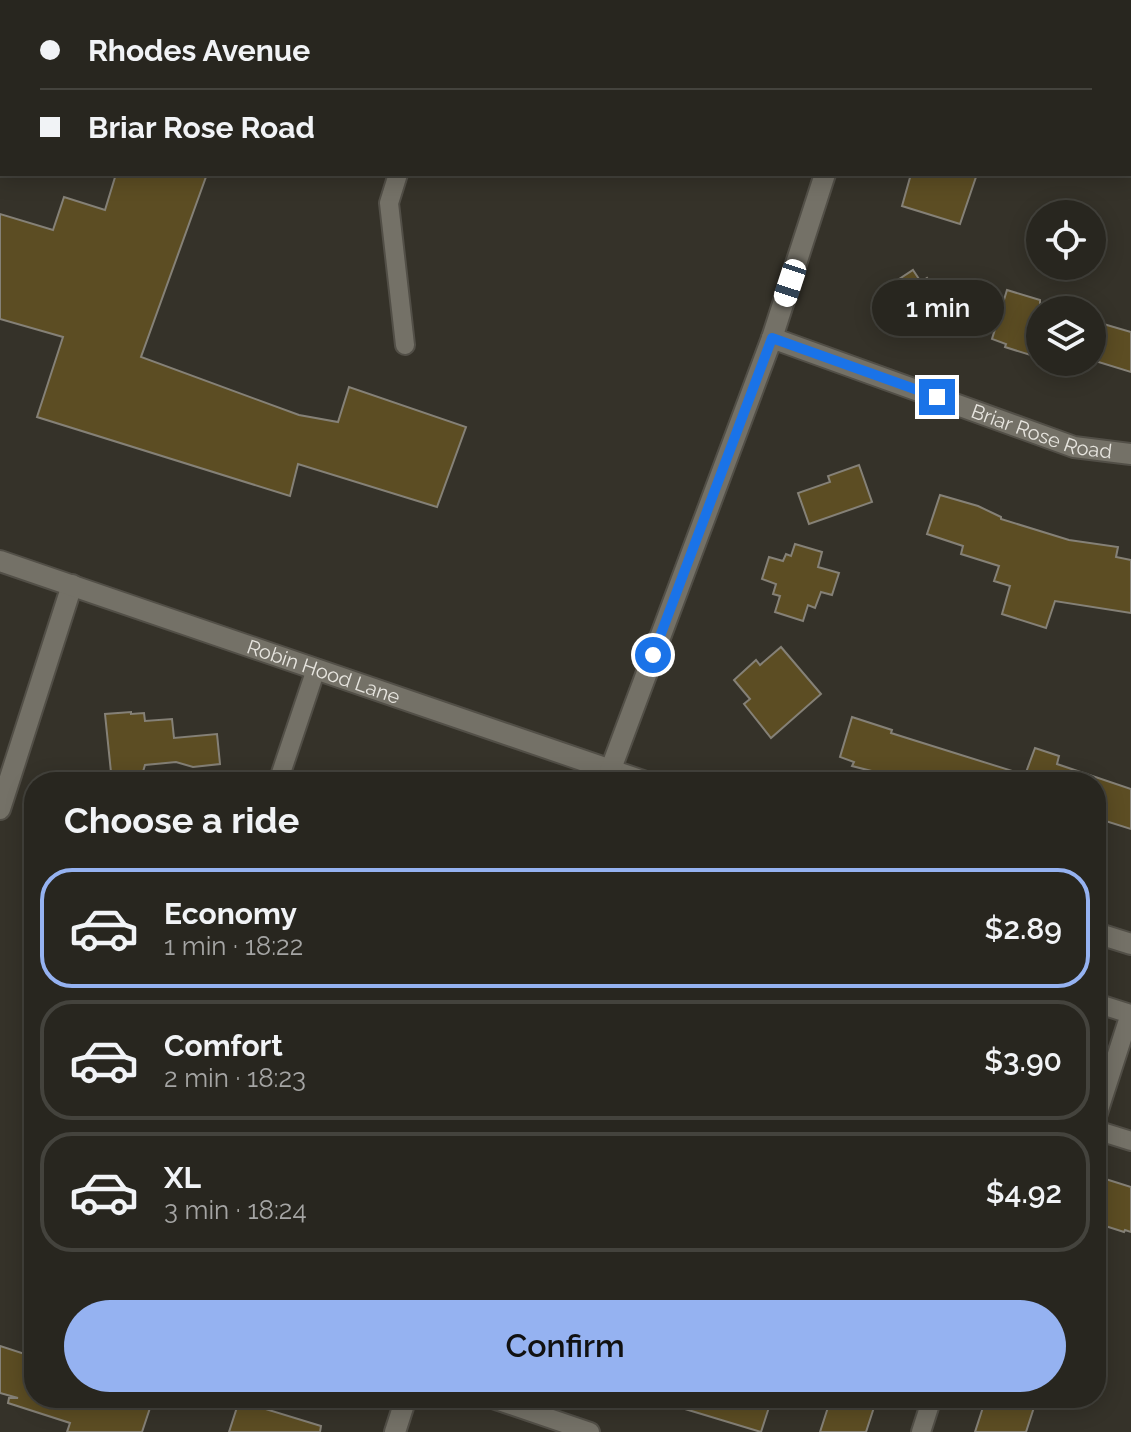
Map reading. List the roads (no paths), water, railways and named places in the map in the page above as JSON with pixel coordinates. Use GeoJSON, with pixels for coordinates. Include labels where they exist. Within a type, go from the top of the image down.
{"type":"FeatureCollection","features":[{"type":"Feature","properties":{"kind":"street"},"geometry":{"type":"LineString","coordinates":[[609,772],[772,338],[824,176]]}},
{"type":"Feature","properties":{"kind":"street","name":"Briar Rose Road"},"geometry":{"type":"LineString","coordinates":[[772,338],[1074,447],[1131,454]]}},
{"type":"Feature","properties":{"kind":"street","name":"Robin Hood Lane"},"geometry":{"type":"LineString","coordinates":[[0,561],[316,669],[597,772]]}},
{"type":"Feature","properties":{"kind":"street"},"geometry":{"type":"LineString","coordinates":[[0,809],[72,585]]}},
{"type":"Feature","properties":{"kind":"street"},"geometry":{"type":"LineString","coordinates":[[1106,936],[1131,944]]}},
{"type":"Feature","properties":{"kind":"street"},"geometry":{"type":"LineString","coordinates":[[395,1432],[403,1408]]}},
{"type":"Feature","properties":{"kind":"lane"},"geometry":{"type":"LineString","coordinates":[[397,176],[389,203],[405,345]]}},
{"type":"Feature","properties":{"kind":"lane"},"geometry":{"type":"LineString","coordinates":[[281,772],[316,669]]}},
{"type":"Feature","properties":{"kind":"lane"},"geometry":{"type":"LineString","coordinates":[[1106,1006],[1130,1014],[1106,1088]]}},
{"type":"Feature","properties":{"kind":"lane"},"geometry":{"type":"LineString","coordinates":[[1106,1133],[1131,1141]]}},
{"type":"Feature","properties":{"kind":"lane"},"geometry":{"type":"LineString","coordinates":[[521,1408],[590,1432]]}},
{"type":"Feature","properties":{"kind":"lane"},"geometry":{"type":"LineString","coordinates":[[921,1432],[929,1408]]}}]}
